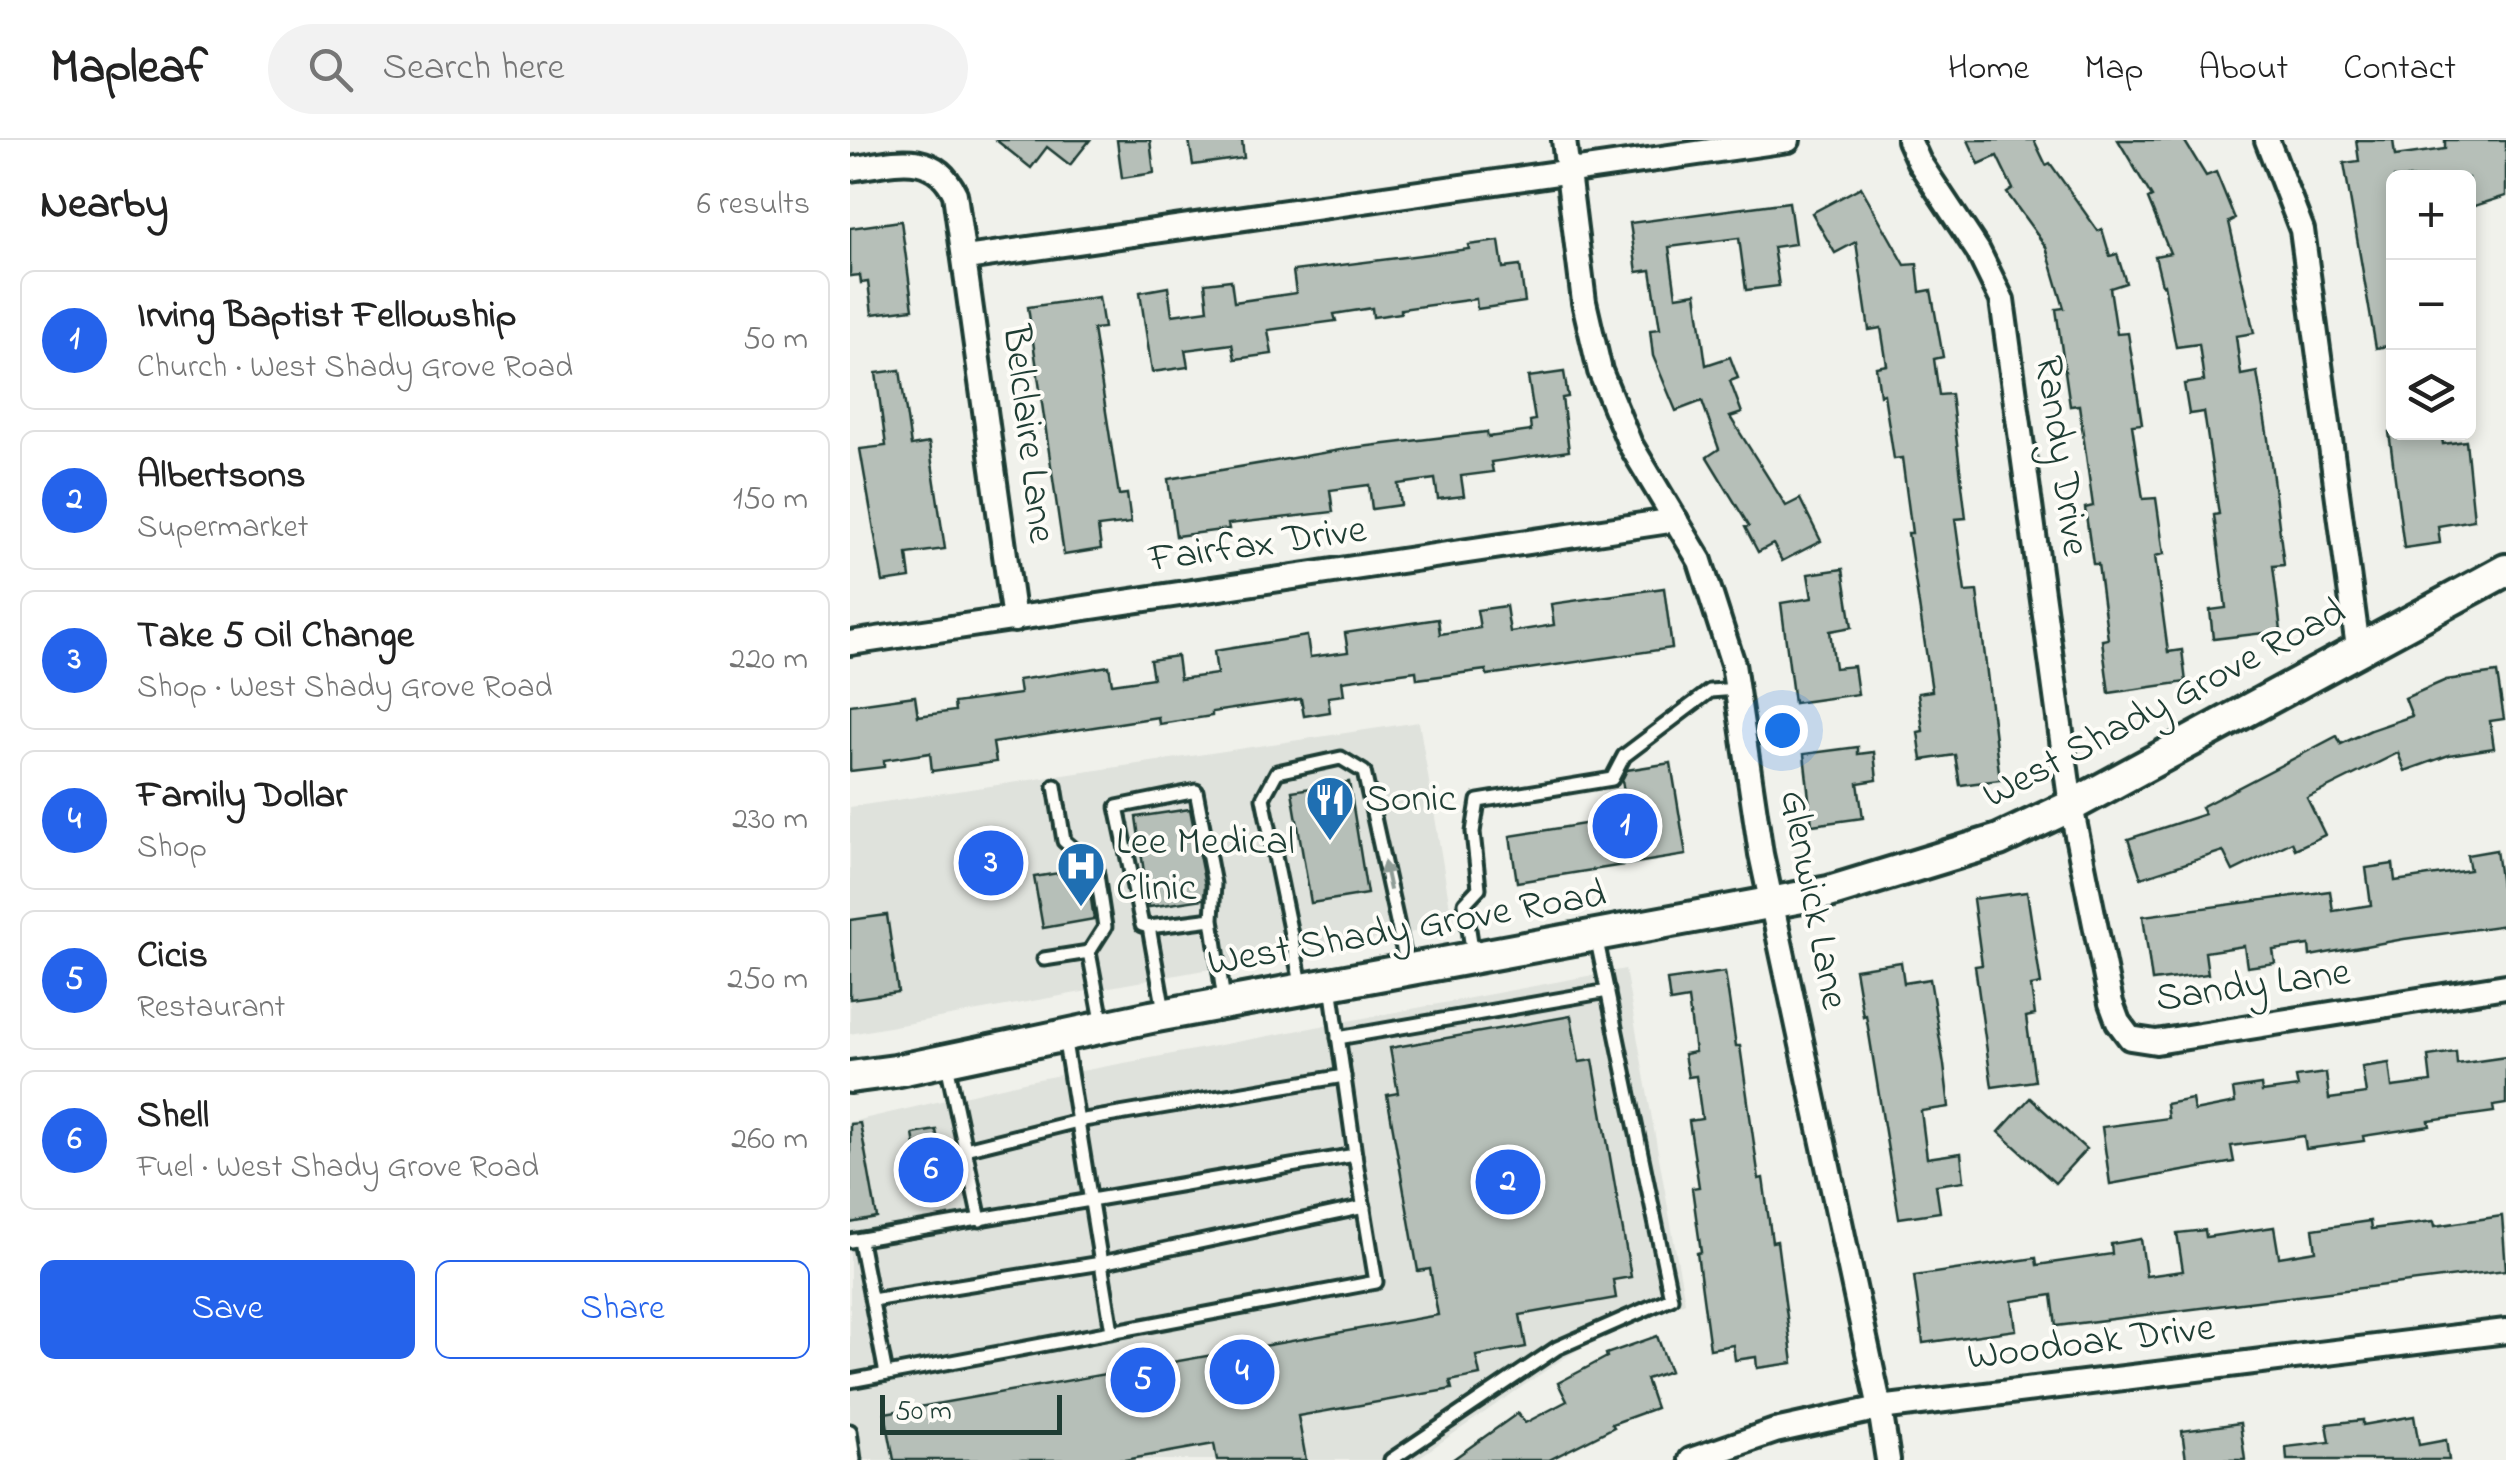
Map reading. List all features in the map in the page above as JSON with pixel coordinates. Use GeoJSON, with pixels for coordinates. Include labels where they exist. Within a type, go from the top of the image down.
{"type":"FeatureCollection","features":[{"type":"Feature","properties":{"kind":"main road","name":"West Shady Grove Road"},"geometry":{"type":"LineString","coordinates":[[850,1078],[1164,1015],[1830,892],[1962,852],[1999,840],[2071,806],[2506,570]]}},
{"type":"Feature","properties":{"kind":"street","name":"Glenwick Lane"},"geometry":{"type":"LineString","coordinates":[[1564,140],[1584,302],[1600,371],[1630,444],[1700,561],[1733,664],[1772,903],[1888,1460]]}},
{"type":"Feature","properties":{"kind":"street"},"geometry":{"type":"LineString","coordinates":[[966,258],[1788,140]]}},
{"type":"Feature","properties":{"kind":"street","name":"Randy Drive"},"geometry":{"type":"LineString","coordinates":[[1909,140],[1919,162],[1978,251],[2002,300],[2071,806]]}},
{"type":"Feature","properties":{"kind":"street"},"geometry":{"type":"LineString","coordinates":[[2267,140],[2302,230],[2358,648]]}},
{"type":"Feature","properties":{"kind":"street","name":"Belclaire Lane"},"geometry":{"type":"LineString","coordinates":[[850,169],[906,161],[927,163],[947,176],[955,194],[1014,620]]}},
{"type":"Feature","properties":{"kind":"street","name":"Fairfax Drive"},"geometry":{"type":"LineString","coordinates":[[850,643],[1676,520]]}},
{"type":"Feature","properties":{"kind":"street","name":"Sandy Lane"},"geometry":{"type":"LineString","coordinates":[[2071,806],[2111,1003],[2130,1038],[2156,1042],[2506,986]]}},
{"type":"Feature","properties":{"kind":"street","name":"Woodoak Drive"},"geometry":{"type":"LineString","coordinates":[[1691,1460],[1774,1432],[1880,1408],[2506,1331]]}},
{"type":"Feature","properties":{"kind":"lane"},"geometry":{"type":"LineString","coordinates":[[1474,959],[1465,903],[1480,888],[1472,832],[1478,801],[1612,778],[1624,756],[1693,704],[1710,692],[1737,688]]}},
{"type":"Feature","properties":{"kind":"lane"},"geometry":{"type":"LineString","coordinates":[[850,1381],[1376,1282],[1338,1038],[1317,988],[1262,798],[1277,772],[1341,758],[1364,772],[1408,971]]}},
{"type":"Feature","properties":{"kind":"lane"},"geometry":{"type":"LineString","coordinates":[[1055,786],[1064,841],[1096,868],[1105,927],[1089,952],[1103,1027]]}},
{"type":"Feature","properties":{"kind":"lane"},"geometry":{"type":"LineString","coordinates":[[1212,919],[1149,927],[1142,924],[1117,807],[1196,791],[1214,884],[1212,919],[1225,1004]]}},
{"type":"Feature","properties":{"kind":"lane"},"geometry":{"type":"LineString","coordinates":[[1149,927],[1164,1015]]}},
{"type":"Feature","properties":{"kind":"lane"},"geometry":{"type":"LineString","coordinates":[[1391,1460],[1556,1348],[1671,1298],[1596,936]]}},
{"type":"Feature","properties":{"kind":"lane"},"geometry":{"type":"LineString","coordinates":[[1044,960],[1089,952]]}},
{"type":"Feature","properties":{"kind":"lane"},"geometry":{"type":"LineString","coordinates":[[1338,1038],[1608,991]]}},
{"type":"Feature","properties":{"kind":"lane"},"geometry":{"type":"LineString","coordinates":[[1064,1036],[1112,1332]]}},
{"type":"Feature","properties":{"kind":"lane"},"geometry":{"type":"LineString","coordinates":[[946,1060],[980,1220]]}},
{"type":"Feature","properties":{"kind":"lane"},"geometry":{"type":"LineString","coordinates":[[965,1150],[1078,1120],[1344,1076]]}},
{"type":"Feature","properties":{"kind":"lane"},"geometry":{"type":"LineString","coordinates":[[886,1374],[872,1300],[855,1241],[1355,1155]]}},
{"type":"Feature","properties":{"kind":"lane"},"geometry":{"type":"LineString","coordinates":[[872,1300],[1101,1263],[1364,1207]]}},
{"type":"Feature","properties":{"kind":"lane"},"geometry":{"type":"LineString","coordinates":[[850,1431],[854,1460]]}},
{"type":"Feature","properties":{"kind":"shaded area"},"geometry":{"type":"Polygon","coordinates":[[[1419,722],[1453,925],[850,1034],[850,807],[1419,722]]]}},
{"type":"Feature","properties":{"kind":"shaded area"},"geometry":{"type":"Polygon","coordinates":[[[1625,969],[1685,1302],[1588,1344],[1415,1460],[850,1460],[850,1122],[1028,1081],[1625,969]]]}},
{"type":"Feature","properties":{"kind":"building"},"geometry":{"type":"Polygon","coordinates":[[[996,140],[1090,140],[1070,165],[1047,147],[1031,168],[996,140]]]}},
{"type":"Feature","properties":{"kind":"building"},"geometry":{"type":"Polygon","coordinates":[[[1117,140],[1150,140],[1154,173],[1122,178],[1117,140]]]}},
{"type":"Feature","properties":{"kind":"building"},"geometry":{"type":"Polygon","coordinates":[[[1189,140],[1242,140],[1244,158],[1193,165],[1189,140]]]}},
{"type":"Feature","properties":{"kind":"building"},"geometry":{"type":"Polygon","coordinates":[[[1968,140],[2034,140],[2046,165],[2050,163],[2098,231],[2102,229],[2110,256],[2117,254],[2126,283],[2110,288],[2117,334],[2128,333],[2142,424],[2132,425],[2143,499],[2156,498],[2164,554],[2155,556],[2168,652],[2182,650],[2186,682],[2109,693],[2102,640],[2108,639],[2098,564],[2093,564],[2085,508],[2093,506],[2079,405],[2070,406],[2056,309],[2064,308],[2046,247],[2007,193],[2013,189],[1997,156],[1979,164],[1968,140]]]}},
{"type":"Feature","properties":{"kind":"building"},"geometry":{"type":"Polygon","coordinates":[[[2118,140],[2184,140],[2206,176],[2216,172],[2235,219],[2229,222],[2254,333],[2236,336],[2241,375],[2257,372],[2268,439],[2284,565],[2273,566],[2281,631],[2213,639],[2210,610],[2226,608],[2214,515],[2219,514],[2204,412],[2189,414],[2184,384],[2204,381],[2199,344],[2176,347],[2155,256],[2170,253],[2148,199],[2152,197],[2118,140]]]}},
{"type":"Feature","properties":{"kind":"building"},"geometry":{"type":"Polygon","coordinates":[[[2356,140],[2393,140],[2395,156],[2445,149],[2445,140],[2506,140],[2506,196],[2476,205],[2476,170],[2386,170],[2386,346],[2376,348],[2344,163],[2359,161],[2356,140]]]}},
{"type":"Feature","properties":{"kind":"building"},"geometry":{"type":"Polygon","coordinates":[[[1861,187],[1905,265],[1917,264],[1920,292],[1931,290],[1943,357],[1934,359],[1939,395],[1951,394],[1966,518],[1955,519],[1965,592],[1977,591],[2000,780],[1960,785],[1955,755],[1922,760],[1918,693],[1932,691],[1908,533],[1912,533],[1902,458],[1894,459],[1876,367],[1887,365],[1881,328],[1869,330],[1856,242],[1835,253],[1812,213],[1861,187]]]}},
{"type":"Feature","properties":{"kind":"building"},"geometry":{"type":"Polygon","coordinates":[[[1789,202],[1795,244],[1773,247],[1779,286],[1746,290],[1739,238],[1669,247],[1676,296],[1696,293],[1706,365],[1730,357],[1738,378],[1730,381],[1742,413],[1730,417],[1786,506],[1800,499],[1821,541],[1782,561],[1773,544],[1758,552],[1745,527],[1749,526],[1707,457],[1719,449],[1702,401],[1676,411],[1653,356],[1650,330],[1660,329],[1651,270],[1637,272],[1630,223],[1789,202]]]}},
{"type":"Feature","properties":{"kind":"building"},"geometry":{"type":"Polygon","coordinates":[[[901,221],[913,309],[872,314],[868,282],[861,283],[860,275],[850,276],[850,228],[901,221]]]}},
{"type":"Feature","properties":{"kind":"building"},"geometry":{"type":"Polygon","coordinates":[[[1499,241],[1503,268],[1520,266],[1525,302],[1477,309],[1476,299],[1401,309],[1401,313],[1373,317],[1372,308],[1334,314],[1336,321],[1268,330],[1272,354],[1235,359],[1232,344],[1185,350],[1188,367],[1152,372],[1140,292],[1168,287],[1172,315],[1208,310],[1205,283],[1231,280],[1234,302],[1296,293],[1293,271],[1469,249],[1468,245],[1499,241]]]}},
{"type":"Feature","properties":{"kind":"building"},"geometry":{"type":"Polygon","coordinates":[[[1099,297],[1104,328],[1093,329],[1119,495],[1127,494],[1131,523],[1098,527],[1101,549],[1064,555],[1028,307],[1099,297]]]}},
{"type":"Feature","properties":{"kind":"building"},"geometry":{"type":"Polygon","coordinates":[[[900,370],[911,446],[929,443],[945,549],[907,554],[910,578],[883,582],[860,449],[886,446],[876,373],[900,370]]]}},
{"type":"Feature","properties":{"kind":"building"},"geometry":{"type":"Polygon","coordinates":[[[1564,372],[1568,397],[1562,398],[1569,451],[1491,462],[1493,472],[1461,476],[1464,496],[1438,499],[1435,479],[1398,484],[1401,505],[1372,509],[1369,485],[1330,490],[1333,512],[1228,524],[1229,529],[1176,536],[1168,479],[1352,448],[1487,432],[1488,437],[1531,431],[1530,421],[1535,420],[1528,377],[1564,372]]]}},
{"type":"Feature","properties":{"kind":"building"},"geometry":{"type":"Polygon","coordinates":[[[2390,440],[2442,440],[2443,444],[2466,441],[2474,520],[2438,526],[2440,543],[2404,548],[2390,440]]]}},
{"type":"Feature","properties":{"kind":"building"},"geometry":{"type":"Polygon","coordinates":[[[1843,569],[1852,627],[1830,631],[1835,668],[1854,666],[1858,694],[1794,703],[1781,603],[1812,598],[1808,574],[1843,569]]]}},
{"type":"Feature","properties":{"kind":"building"},"geometry":{"type":"Polygon","coordinates":[[[1664,588],[1672,648],[1487,675],[1486,670],[1417,679],[1416,671],[1342,681],[1344,695],[1328,697],[1330,712],[1304,716],[1301,699],[1159,724],[1158,717],[993,743],[996,762],[932,771],[930,753],[884,760],[884,767],[850,771],[850,705],[915,696],[918,716],[955,711],[954,703],[1020,694],[1018,680],[1109,666],[1112,684],[1153,678],[1150,660],[1177,656],[1180,679],[1217,674],[1214,651],[1307,636],[1310,657],[1348,652],[1345,633],[1438,619],[1440,634],[1480,628],[1477,610],[1506,606],[1510,632],[1554,625],[1551,604],[1664,588]]]}},
{"type":"Feature","properties":{"kind":"building"},"geometry":{"type":"Polygon","coordinates":[[[2497,673],[2504,719],[2490,721],[2494,748],[2449,755],[2405,771],[2398,753],[2307,798],[2325,835],[2295,849],[2292,842],[2233,871],[2223,851],[2141,878],[2128,839],[2205,814],[2201,807],[2337,736],[2341,744],[2412,716],[2405,698],[2446,680],[2497,673]]]}},
{"type":"Feature","properties":{"kind":"building"},"geometry":{"type":"Polygon","coordinates":[[[1858,747],[1858,754],[1874,752],[1877,780],[1858,783],[1863,818],[1812,825],[1804,754],[1858,747]]]}},
{"type":"Feature","properties":{"kind":"building"},"geometry":{"type":"Polygon","coordinates":[[[1671,763],[1686,855],[1517,882],[1510,836],[1628,817],[1622,780],[1627,770],[1671,763]]]}},
{"type":"Feature","properties":{"kind":"building","name":"Sonic"},"geometry":{"type":"Polygon","coordinates":[[[1349,782],[1367,894],[1311,903],[1292,791],[1349,782]]]}},
{"type":"Feature","properties":{"kind":"building"},"geometry":{"type":"Polygon","coordinates":[[[1190,809],[1205,885],[1204,899],[1149,907],[1136,817],[1190,809]]]}},
{"type":"Feature","properties":{"kind":"building"},"geometry":{"type":"Polygon","coordinates":[[[1017,841],[1022,876],[964,884],[960,849],[1017,841]]]}},
{"type":"Feature","properties":{"kind":"building"},"geometry":{"type":"Polygon","coordinates":[[[2496,850],[2501,886],[2506,885],[2506,925],[2310,956],[2309,945],[2273,950],[2275,963],[2247,967],[2244,946],[2205,952],[2208,974],[2152,981],[2143,916],[2330,891],[2333,911],[2371,905],[2366,868],[2393,864],[2395,881],[2470,870],[2467,855],[2496,850]]]}},
{"type":"Feature","properties":{"kind":"building"},"geometry":{"type":"Polygon","coordinates":[[[1083,869],[1087,873],[1094,919],[1043,928],[1034,877],[1083,869]]]}},
{"type":"Feature","properties":{"kind":"building"},"geometry":{"type":"Polygon","coordinates":[[[2027,892],[2041,984],[2031,986],[2035,1015],[2026,1017],[2035,1081],[1992,1087],[1975,966],[1982,965],[1973,899],[2027,892]]]}},
{"type":"Feature","properties":{"kind":"building"},"geometry":{"type":"Polygon","coordinates":[[[887,915],[898,992],[850,999],[850,920],[887,915]]]}},
{"type":"Feature","properties":{"kind":"building"},"geometry":{"type":"Polygon","coordinates":[[[1901,962],[1904,983],[1930,979],[1944,1065],[1949,1107],[1921,1111],[1927,1158],[1961,1153],[1964,1181],[1936,1185],[1940,1212],[1899,1218],[1855,969],[1901,962]]]}},
{"type":"Feature","properties":{"kind":"building"},"geometry":{"type":"Polygon","coordinates":[[[1725,972],[1759,1179],[1763,1178],[1772,1242],[1777,1241],[1793,1363],[1757,1368],[1756,1357],[1735,1360],[1733,1345],[1710,1349],[1697,1253],[1701,1252],[1692,1188],[1699,1187],[1689,1121],[1702,1119],[1696,1076],[1688,1077],[1684,1054],[1695,1052],[1688,999],[1670,1002],[1667,980],[1725,972]]]}},
{"type":"Feature","properties":{"kind":"building"},"geometry":{"type":"Polygon","coordinates":[[[1571,1016],[1579,1062],[1593,1060],[1631,1277],[1613,1280],[1616,1298],[1520,1315],[1526,1347],[1476,1356],[1480,1375],[1450,1381],[1452,1389],[1298,1416],[1306,1460],[1217,1460],[1214,1444],[1125,1460],[894,1460],[885,1413],[1438,1315],[1430,1269],[1418,1271],[1387,1095],[1398,1093],[1390,1048],[1571,1016]]]}},
{"type":"Feature","properties":{"kind":"building"},"geometry":{"type":"Polygon","coordinates":[[[2456,1052],[2457,1064],[2506,1057],[2506,1104],[2493,1106],[2494,1112],[2363,1136],[2364,1141],[2306,1149],[2304,1136],[2231,1146],[2234,1162],[2110,1184],[2102,1127],[2168,1118],[2166,1104],[2192,1099],[2194,1111],[2235,1103],[2233,1089],[2261,1085],[2262,1092],[2298,1087],[2296,1077],[2326,1073],[2329,1099],[2366,1094],[2362,1067],[2389,1063],[2392,1087],[2431,1082],[2428,1056],[2456,1052]]]}},
{"type":"Feature","properties":{"kind":"building"},"geometry":{"type":"Polygon","coordinates":[[[2030,1098],[2086,1149],[2055,1183],[1999,1132],[2030,1098]]]}},
{"type":"Feature","properties":{"kind":"building"},"geometry":{"type":"Polygon","coordinates":[[[860,1123],[877,1218],[850,1223],[850,1124],[860,1123]]]}},
{"type":"Feature","properties":{"kind":"building"},"geometry":{"type":"Polygon","coordinates":[[[936,1130],[949,1206],[926,1210],[913,1134],[936,1130]]]}},
{"type":"Feature","properties":{"kind":"building"},"geometry":{"type":"Polygon","coordinates":[[[2502,1216],[2506,1270],[2056,1326],[2052,1295],[2012,1301],[2016,1330],[1923,1343],[1914,1276],[2036,1258],[2037,1265],[2112,1254],[2111,1244],[2141,1239],[2146,1276],[2183,1271],[2177,1233],[2205,1230],[2206,1237],[2274,1227],[2279,1257],[2316,1251],[2313,1229],[2370,1221],[2371,1229],[2434,1221],[2435,1226],[2502,1216]]]}},
{"type":"Feature","properties":{"kind":"building"},"geometry":{"type":"Polygon","coordinates":[[[1657,1336],[1670,1371],[1646,1379],[1656,1408],[1612,1424],[1614,1427],[1549,1460],[1452,1460],[1518,1413],[1525,1423],[1567,1401],[1558,1383],[1607,1357],[1606,1354],[1657,1336]]]}},
{"type":"Feature","properties":{"kind":"building"},"geometry":{"type":"Polygon","coordinates":[[[2414,1416],[2419,1445],[2446,1440],[2449,1460],[2287,1460],[2286,1447],[2330,1442],[2327,1424],[2363,1420],[2363,1425],[2414,1416]]]}},
{"type":"Feature","properties":{"kind":"building"},"geometry":{"type":"Polygon","coordinates":[[[2240,1423],[2245,1460],[2186,1460],[2182,1431],[2240,1423]]]}},
{"type":"Feature","properties":{"kind":"place","name":"Irving Baptist Fellowship"},"geometry":{"type":"Point","coordinates":[1625,826]}},
{"type":"Feature","properties":{"kind":"place","name":"Sonic"},"geometry":{"type":"Point","coordinates":[1330,842]}},
{"type":"Feature","properties":{"kind":"place","name":"Take 5 Oil Change"},"geometry":{"type":"Point","coordinates":[991,863]}},
{"type":"Feature","properties":{"kind":"place","name":"Lee Medical Clinic"},"geometry":{"type":"Point","coordinates":[1081,908]}},
{"type":"Feature","properties":{"kind":"place","name":"Shell"},"geometry":{"type":"Point","coordinates":[931,1170]}},
{"type":"Feature","properties":{"kind":"place","name":"Albertsons"},"geometry":{"type":"Point","coordinates":[1508,1182]}},
{"type":"Feature","properties":{"kind":"place","name":"Family Dollar"},"geometry":{"type":"Point","coordinates":[1242,1372]}},
{"type":"Feature","properties":{"kind":"place","name":"Cicis"},"geometry":{"type":"Point","coordinates":[1143,1380]}}]}
